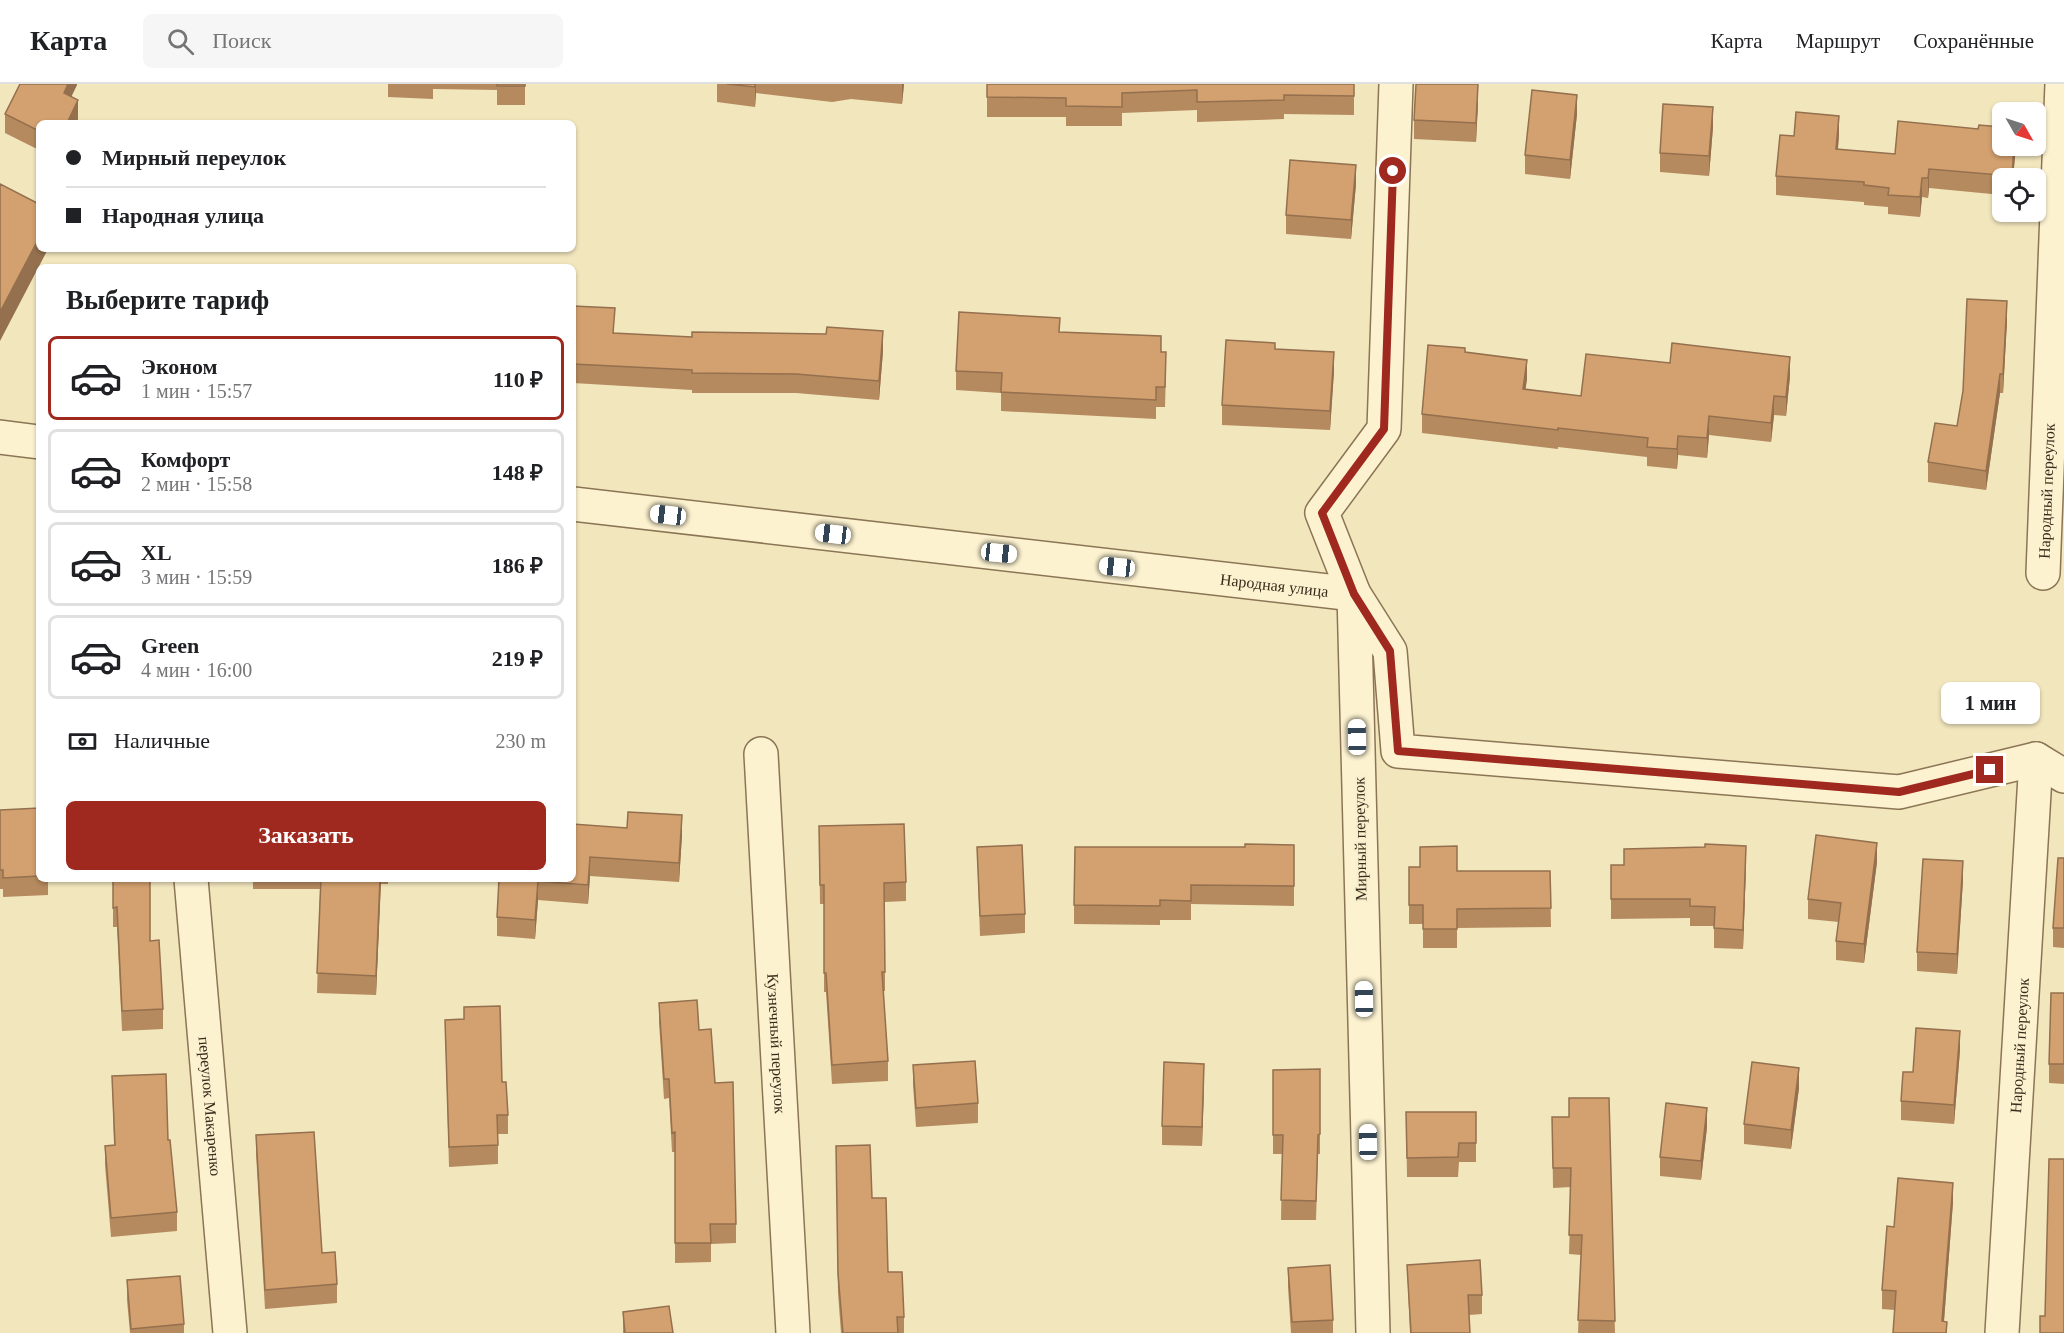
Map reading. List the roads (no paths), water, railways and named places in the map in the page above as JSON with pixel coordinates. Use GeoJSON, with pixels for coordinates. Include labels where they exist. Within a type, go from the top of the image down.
{"type":"FeatureCollection","features":[{"type":"Feature","properties":{"kind":"street","name":"Мирный переулок"},"geometry":{"type":"LineString","coordinates":[[1372,1333],[1354,594],[1322,513],[1384,429],[1396,84]]}},
{"type":"Feature","properties":{"kind":"street","name":"Народный переулок"},"geometry":{"type":"LineString","coordinates":[[2043,573],[2062,84]]}},
{"type":"Feature","properties":{"kind":"street"},"geometry":{"type":"LineString","coordinates":[[0,437],[36,442]]}},
{"type":"Feature","properties":{"kind":"street","name":"Народная улица"},"geometry":{"type":"LineString","coordinates":[[576,504],[1354,594]]}},
{"type":"Feature","properties":{"kind":"street"},"geometry":{"type":"LineString","coordinates":[[1354,594],[1390,651],[1398,751],[1899,792],[2036,759],[2064,776]]}},
{"type":"Feature","properties":{"kind":"street","name":"Кузнечный переулок"},"geometry":{"type":"LineString","coordinates":[[761,754],[793,1333]]}},
{"type":"Feature","properties":{"kind":"street","name":"Народный переулок"},"geometry":{"type":"LineString","coordinates":[[2002,1333],[2036,759]]}},
{"type":"Feature","properties":{"kind":"street","name":"переулок Макаренко"},"geometry":{"type":"LineString","coordinates":[[191,882],[230,1333]]}}]}
